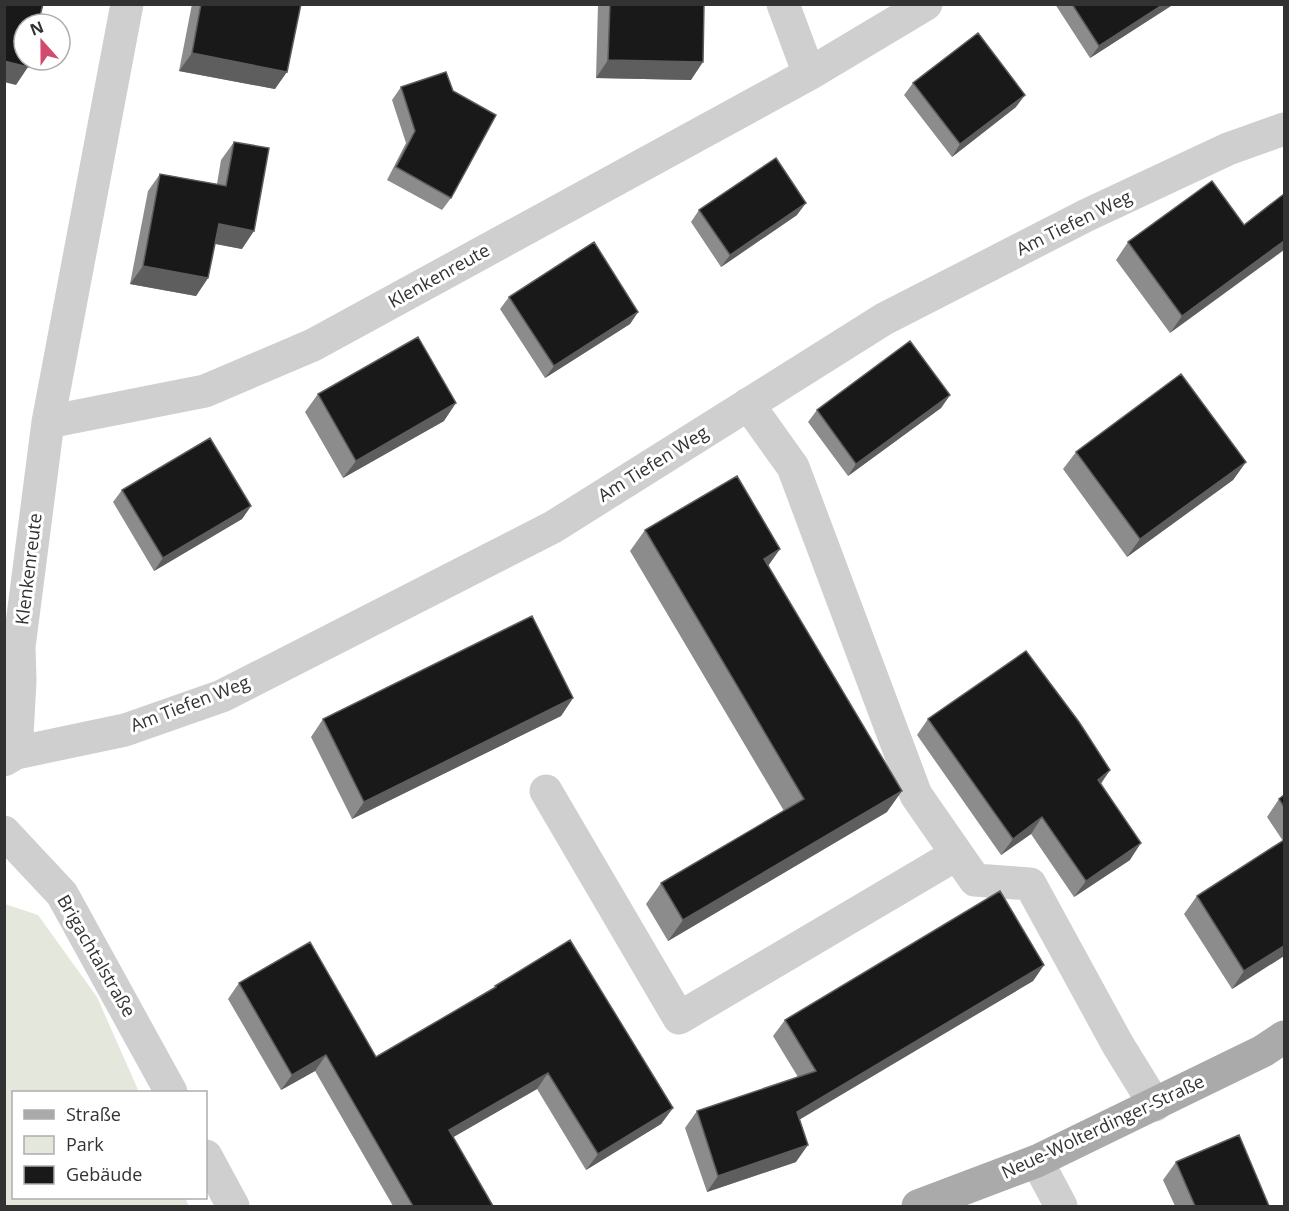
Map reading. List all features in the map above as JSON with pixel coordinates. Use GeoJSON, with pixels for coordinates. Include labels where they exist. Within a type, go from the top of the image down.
{"type":"FeatureCollection","features":[{"type":"Feature","properties":{"kind":"main road","name":"Neue-Wolterdinger-Straße"},"geometry":{"type":"LineString","coordinates":[[918,1206],[1037,1161],[1263,1051],[1284,1037]]}},
{"type":"Feature","properties":{"kind":"street","name":"Klenkenreute"},"geometry":{"type":"LineString","coordinates":[[10,757],[20,681],[19,647],[48,422],[127,4]]}},
{"type":"Feature","properties":{"kind":"street"},"geometry":{"type":"LineString","coordinates":[[783,4],[809,74]]}},
{"type":"Feature","properties":{"kind":"street","name":"Klenkenreute"},"geometry":{"type":"LineString","coordinates":[[48,422],[205,391],[313,345],[809,74],[926,4]]}},
{"type":"Feature","properties":{"kind":"street","name":"Am Tiefen Weg"},"geometry":{"type":"LineString","coordinates":[[10,757],[124,730],[222,696],[553,527],[904,308],[1088,214],[1228,149],[1284,129]]}},
{"type":"Feature","properties":{"kind":"street"},"geometry":{"type":"LineString","coordinates":[[748,404],[794,467],[916,795],[975,880],[1030,884],[1118,1045],[1155,1105]]}},
{"type":"Feature","properties":{"kind":"street"},"geometry":{"type":"LineString","coordinates":[[546,791],[679,1018],[957,854]]}},
{"type":"Feature","properties":{"kind":"street","name":"Brigachtalstraße"},"geometry":{"type":"LineString","coordinates":[[4,832],[62,894],[170,1091]]}},
{"type":"Feature","properties":{"kind":"street"},"geometry":{"type":"LineString","coordinates":[[207,1158],[233,1206]]}},
{"type":"Feature","properties":{"kind":"street"},"geometry":{"type":"LineString","coordinates":[[1037,1161],[1061,1206]]}},
{"type":"Feature","properties":{"kind":"green space"},"geometry":{"type":"Polygon","coordinates":[[[5,904],[38,915],[97,997],[139,1091],[12,1091],[12,1199],[186,1199],[189,1206],[5,1206],[5,904]]]}},
{"type":"Feature","properties":{"kind":"building"},"geometry":{"type":"Polygon","coordinates":[[[4,4],[43,4],[41,12],[12,12],[12,63],[4,61],[4,4]]]}},
{"type":"Feature","properties":{"kind":"building"},"geometry":{"type":"Polygon","coordinates":[[[201,4],[301,4],[287,72],[192,53],[201,4]]]}},
{"type":"Feature","properties":{"kind":"building"},"geometry":{"type":"Polygon","coordinates":[[[610,4],[704,4],[703,62],[608,60],[610,4]]]}},
{"type":"Feature","properties":{"kind":"building"},"geometry":{"type":"Polygon","coordinates":[[[1072,4],[1164,4],[1099,46],[1072,4]]]}},
{"type":"Feature","properties":{"kind":"building"},"geometry":{"type":"Polygon","coordinates":[[[978,33],[1025,95],[960,144],[913,83],[978,33]]]}},
{"type":"Feature","properties":{"kind":"building"},"geometry":{"type":"Polygon","coordinates":[[[446,72],[453,91],[496,115],[451,198],[396,167],[415,131],[401,87],[446,72]]]}},
{"type":"Feature","properties":{"kind":"building"},"geometry":{"type":"Polygon","coordinates":[[[234,142],[269,148],[254,231],[219,224],[208,278],[143,266],[160,174],[226,186],[234,142]]]}},
{"type":"Feature","properties":{"kind":"building"},"geometry":{"type":"Polygon","coordinates":[[[776,158],[806,203],[730,255],[699,210],[776,158]]]}},
{"type":"Feature","properties":{"kind":"building"},"geometry":{"type":"Polygon","coordinates":[[[1212,181],[1244,225],[1284,194],[1284,241],[1182,316],[1128,242],[1212,181]]]}},
{"type":"Feature","properties":{"kind":"building"},"geometry":{"type":"Polygon","coordinates":[[[594,242],[638,312],[554,366],[509,297],[594,242]]]}},
{"type":"Feature","properties":{"kind":"building"},"geometry":{"type":"Polygon","coordinates":[[[418,337],[456,403],[356,461],[318,394],[418,337]]]}},
{"type":"Feature","properties":{"kind":"building"},"geometry":{"type":"Polygon","coordinates":[[[910,341],[950,395],[856,464],[817,410],[910,341]]]}},
{"type":"Feature","properties":{"kind":"building"},"geometry":{"type":"Polygon","coordinates":[[[1181,374],[1246,462],[1140,539],[1076,452],[1181,374]]]}},
{"type":"Feature","properties":{"kind":"building"},"geometry":{"type":"Polygon","coordinates":[[[210,438],[251,506],[163,558],[122,490],[210,438]]]}},
{"type":"Feature","properties":{"kind":"building"},"geometry":{"type":"Polygon","coordinates":[[[737,476],[780,549],[764,559],[902,791],[683,920],[661,883],[804,799],[645,530],[737,476]]]}},
{"type":"Feature","properties":{"kind":"building"},"geometry":{"type":"Polygon","coordinates":[[[532,616],[573,698],[364,802],[323,719],[532,616]]]}},
{"type":"Feature","properties":{"kind":"building"},"geometry":{"type":"Polygon","coordinates":[[[1026,651],[1079,722],[1110,770],[1098,780],[1141,843],[1086,881],[1042,817],[1013,839],[928,719],[1026,651]]]}},
{"type":"Feature","properties":{"kind":"building"},"geometry":{"type":"Polygon","coordinates":[[[1284,795],[1284,807],[1279,799],[1284,795]]]}},
{"type":"Feature","properties":{"kind":"building"},"geometry":{"type":"Polygon","coordinates":[[[1284,840],[1284,946],[1244,971],[1197,896],[1284,840]]]}},
{"type":"Feature","properties":{"kind":"building"},"geometry":{"type":"Polygon","coordinates":[[[1000,891],[1044,965],[797,1112],[808,1145],[718,1176],[697,1111],[816,1071],[785,1020],[1000,891]]]}},
{"type":"Feature","properties":{"kind":"building"},"geometry":{"type":"Polygon","coordinates":[[[570,940],[673,1108],[598,1154],[548,1073],[449,1130],[493,1206],[413,1206],[326,1055],[292,1075],[239,983],[310,942],[376,1057],[496,987],[570,940]]]}},
{"type":"Feature","properties":{"kind":"building"},"geometry":{"type":"Polygon","coordinates":[[[1239,1135],[1269,1206],[1195,1206],[1176,1162],[1239,1135]]]}}]}
